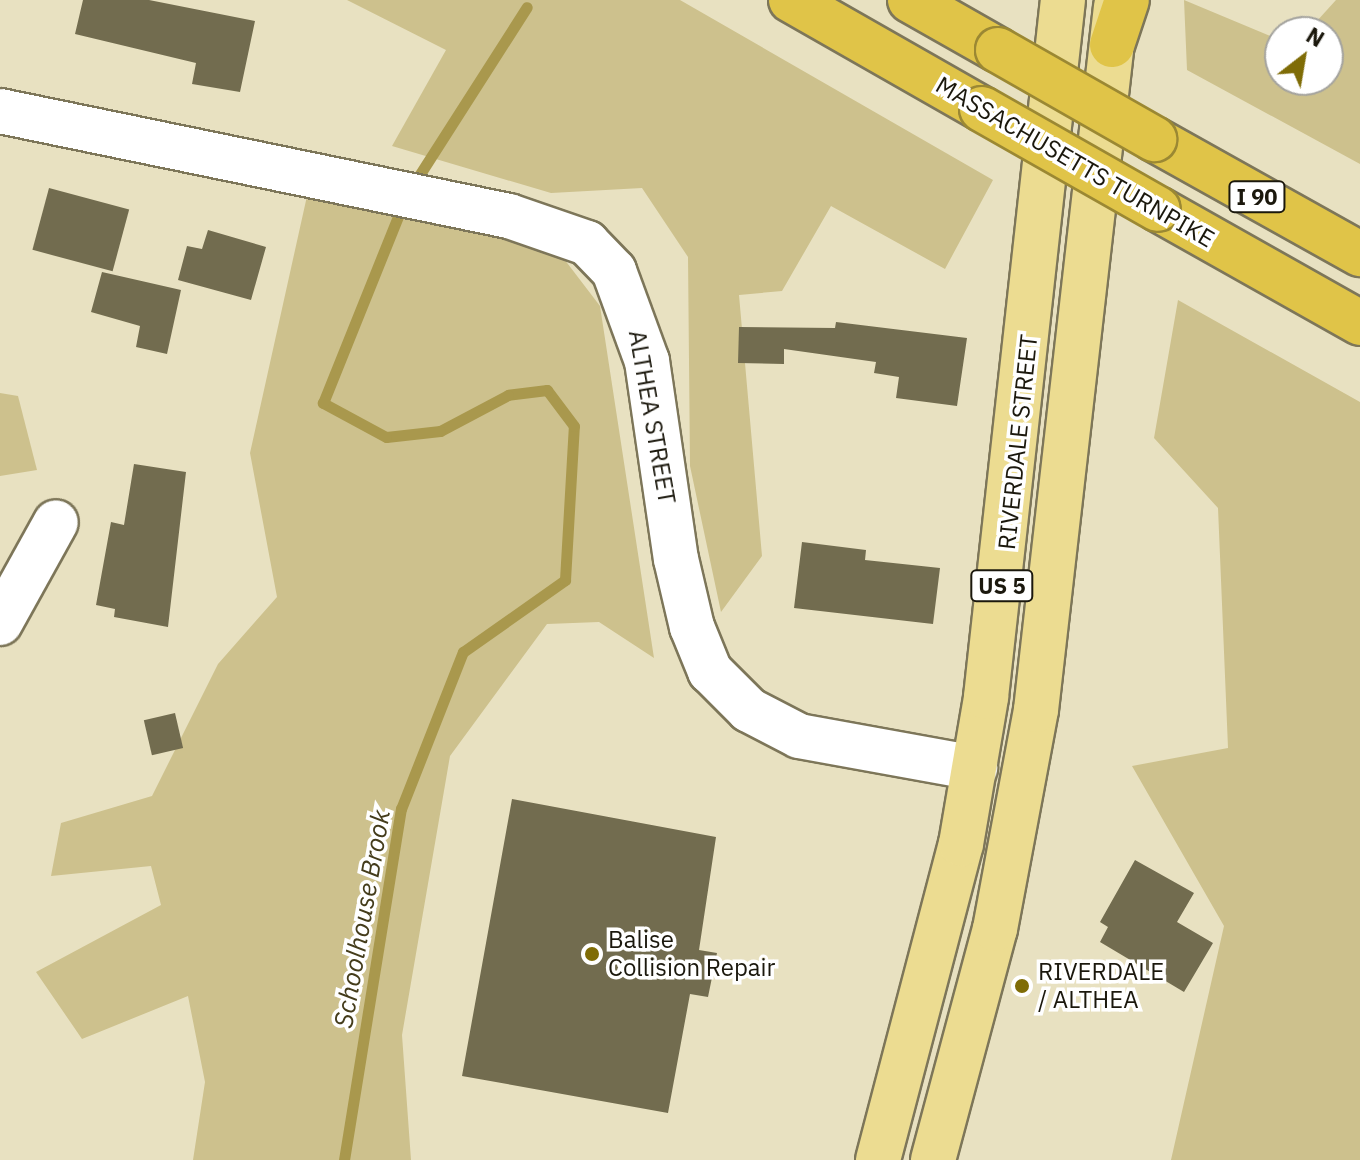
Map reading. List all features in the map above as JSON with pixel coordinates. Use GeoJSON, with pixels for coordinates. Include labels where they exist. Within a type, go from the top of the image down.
{"type":"FeatureCollection","features":[{"type":"Feature","properties":{"kind":"highway","name":"MASSACHUSETTS TURNPIKE"},"geometry":{"type":"LineString","coordinates":[[791,0],[1360,323]]}},
{"type":"Feature","properties":{"kind":"highway","name":"I 90"},"geometry":{"type":"LineString","coordinates":[[910,0],[1360,254]]}},
{"type":"Feature","properties":{"kind":"highway"},"geometry":{"type":"LineString","coordinates":[[1112,45],[1127,0]]}},
{"type":"Feature","properties":{"kind":"main road","name":"RIVERDALE STREET"},"geometry":{"type":"LineString","coordinates":[[878,1160],[929,979],[975,768],[1007,550],[1063,0]]}},
{"type":"Feature","properties":{"kind":"main road","name":"RIVERDALE STREET"},"geometry":{"type":"LineString","coordinates":[[933,1160],[992,943],[1036,710],[1117,0]]}},
{"type":"Feature","properties":{"kind":"street","name":"ALTHEA STREET"},"geometry":{"type":"LineString","coordinates":[[0,111],[390,189],[554,229],[587,243],[614,271],[647,361],[692,627],[721,685],[757,715],[799,736],[975,768]]}},
{"type":"Feature","properties":{"kind":"street"},"geometry":{"type":"LineString","coordinates":[[0,623],[56,522]]}},
{"type":"Feature","properties":{"kind":"shaded area"},"geometry":{"type":"Polygon","coordinates":[[[347,0],[680,0],[993,180],[945,269],[831,206],[782,291],[739,295],[762,556],[721,612],[690,466],[688,257],[642,188],[551,193],[392,146],[446,50],[347,0]]]}},
{"type":"Feature","properties":{"kind":"shaded area"},"geometry":{"type":"Polygon","coordinates":[[[1184,0],[1264,33],[1264,96],[1344,96],[1344,16],[1322,16],[1336,0],[1360,0],[1360,164],[1187,70],[1184,0]]]}},
{"type":"Feature","properties":{"kind":"shaded area"},"geometry":{"type":"Polygon","coordinates":[[[307,196],[558,251],[600,306],[654,658],[599,622],[547,624],[450,756],[402,1035],[411,1160],[193,1160],[205,1082],[188,996],[82,1039],[36,972],[161,905],[151,866],[51,876],[61,823],[152,796],[218,664],[277,597],[250,453],[307,196]]]}},
{"type":"Feature","properties":{"kind":"shaded area"},"geometry":{"type":"Polygon","coordinates":[[[1178,300],[1360,402],[1360,1160],[1171,1160],[1224,926],[1132,766],[1228,748],[1218,508],[1154,438],[1178,300]]]}},
{"type":"Feature","properties":{"kind":"shaded area"},"geometry":{"type":"Polygon","coordinates":[[[0,393],[18,396],[37,470],[0,476],[0,393]]]}},
{"type":"Feature","properties":{"kind":"building"},"geometry":{"type":"Polygon","coordinates":[[[83,0],[149,0],[255,21],[240,92],[192,84],[196,63],[75,34],[83,0]]]}},
{"type":"Feature","properties":{"kind":"building"},"geometry":{"type":"Polygon","coordinates":[[[49,188],[129,209],[113,271],[32,250],[49,188]]]}},
{"type":"Feature","properties":{"kind":"building"},"geometry":{"type":"Polygon","coordinates":[[[208,230],[266,247],[251,300],[178,280],[187,246],[202,249],[208,230]]]}},
{"type":"Feature","properties":{"kind":"building"},"geometry":{"type":"Polygon","coordinates":[[[102,272],[181,290],[167,354],[136,347],[140,326],[91,312],[102,272]]]}},
{"type":"Feature","properties":{"kind":"building"},"geometry":{"type":"Polygon","coordinates":[[[836,322],[967,338],[957,406],[896,398],[899,377],[874,373],[876,362],[784,349],[784,364],[738,363],[739,327],[835,328],[836,322]]]}},
{"type":"Feature","properties":{"kind":"building"},"geometry":{"type":"Polygon","coordinates":[[[134,464],[186,472],[168,627],[114,617],[115,609],[96,605],[111,522],[124,525],[134,464]]]}},
{"type":"Feature","properties":{"kind":"building"},"geometry":{"type":"Polygon","coordinates":[[[802,542],[866,550],[865,560],[940,568],[933,624],[794,608],[802,542]]]}},
{"type":"Feature","properties":{"kind":"building"},"geometry":{"type":"Polygon","coordinates":[[[175,713],[183,748],[152,755],[144,720],[175,713]]]}},
{"type":"Feature","properties":{"kind":"building"},"geometry":{"type":"Polygon","coordinates":[[[512,799],[716,837],[699,950],[717,953],[708,997],[690,994],[668,1113],[462,1076],[512,799]]]}},
{"type":"Feature","properties":{"kind":"building"},"geometry":{"type":"Polygon","coordinates":[[[1135,860],[1194,893],[1177,922],[1213,943],[1184,992],[1100,942],[1108,927],[1100,922],[1135,860]]]}},
{"type":"Feature","properties":{"kind":"waterway","name":"Schoolhouse Brook"},"geometry":{"type":"LineString","coordinates":[[413,185],[527,7]]}},
{"type":"Feature","properties":{"kind":"waterway","name":"Schoolhouse Brook"},"geometry":{"type":"LineString","coordinates":[[344,1160],[401,809],[463,652],[565,580],[574,426],[547,390],[508,395],[440,431],[386,437],[323,403],[403,204]]}},
{"type":"Feature","properties":{"kind":"place","name":"Balise Collision Repair"},"geometry":{"type":"Point","coordinates":[592,954]}},
{"type":"Feature","properties":{"kind":"place","name":"RIVERDALE / ALTHEA"},"geometry":{"type":"Point","coordinates":[1022,986]}}]}
